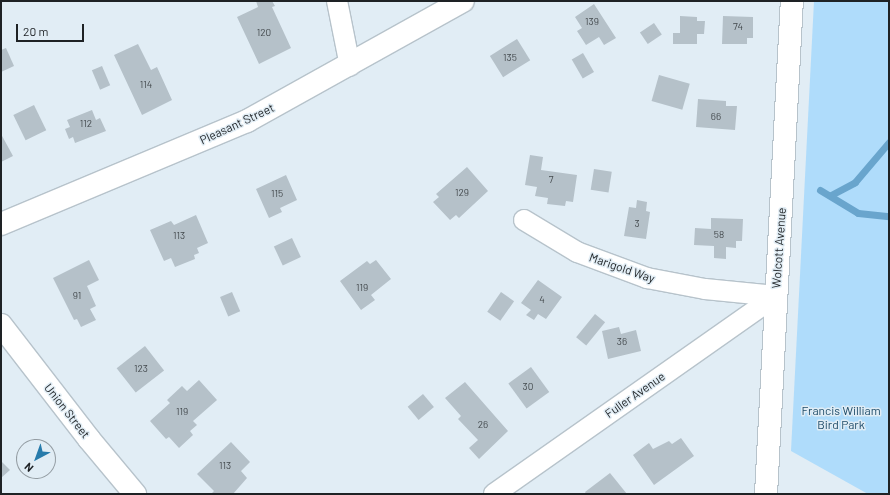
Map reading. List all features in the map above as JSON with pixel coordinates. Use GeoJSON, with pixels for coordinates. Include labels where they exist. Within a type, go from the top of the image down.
{"type":"FeatureCollection","features":[{"type":"Feature","properties":{"kind":"street"},"geometry":{"type":"LineString","coordinates":[[337,1],[350,66]]}},
{"type":"Feature","properties":{"kind":"street","name":"Pleasant Street"},"geometry":{"type":"LineString","coordinates":[[1,224],[248,121],[350,66],[463,1]]}},
{"type":"Feature","properties":{"kind":"street","name":"Wolcott Avenue"},"geometry":{"type":"LineString","coordinates":[[766,494],[792,1]]}},
{"type":"Feature","properties":{"kind":"street","name":"Marigold Way"},"geometry":{"type":"LineString","coordinates":[[524,220],[577,252],[647,278],[705,288],[776,296]]}},
{"type":"Feature","properties":{"kind":"street","name":"Fuller Avenue"},"geometry":{"type":"LineString","coordinates":[[494,494],[776,296]]}},
{"type":"Feature","properties":{"kind":"street","name":"Union Street"},"geometry":{"type":"LineString","coordinates":[[1,325],[135,494]]}},
{"type":"Feature","properties":{"kind":"green space","name":"Francis William Bird Park"},"geometry":{"type":"Polygon","coordinates":[[[814,1],[889,1],[889,494],[868,494],[791,451],[814,1]]]}},
{"type":"Feature","properties":{"kind":"building"},"geometry":{"type":"Polygon","coordinates":[[[256,1],[272,1],[275,6],[272,7],[291,48],[259,64],[237,17],[258,7],[256,1]]]}},
{"type":"Feature","properties":{"kind":"building"},"geometry":{"type":"Polygon","coordinates":[[[594,4],[616,38],[604,45],[599,37],[586,45],[577,31],[582,28],[575,17],[594,4]]]}},
{"type":"Feature","properties":{"kind":"building"},"geometry":{"type":"Polygon","coordinates":[[[680,16],[697,17],[697,21],[705,21],[704,34],[697,34],[697,44],[673,44],[673,33],[680,33],[680,16]]]}},
{"type":"Feature","properties":{"kind":"building"},"geometry":{"type":"Polygon","coordinates":[[[723,16],[753,17],[753,38],[747,38],[747,44],[722,44],[723,16]]]}},
{"type":"Feature","properties":{"kind":"building"},"geometry":{"type":"Polygon","coordinates":[[[654,23],[662,35],[648,44],[640,33],[654,23]]]}},
{"type":"Feature","properties":{"kind":"building"},"geometry":{"type":"Polygon","coordinates":[[[517,39],[530,60],[503,77],[490,56],[517,39]]]}},
{"type":"Feature","properties":{"kind":"building"},"geometry":{"type":"Polygon","coordinates":[[[138,44],[151,70],[157,67],[172,100],[142,115],[114,55],[138,44]]]}},
{"type":"Feature","properties":{"kind":"building"},"geometry":{"type":"Polygon","coordinates":[[[6,48],[14,66],[1,72],[1,50],[6,48]]]}},
{"type":"Feature","properties":{"kind":"building"},"geometry":{"type":"Polygon","coordinates":[[[583,53],[594,72],[583,79],[572,60],[583,53]]]}},
{"type":"Feature","properties":{"kind":"building"},"geometry":{"type":"Polygon","coordinates":[[[102,66],[110,85],[100,90],[92,70],[102,66]]]}},
{"type":"Feature","properties":{"kind":"building"},"geometry":{"type":"Polygon","coordinates":[[[659,75],[690,84],[682,110],[652,101],[659,75]]]}},
{"type":"Feature","properties":{"kind":"building"},"geometry":{"type":"Polygon","coordinates":[[[698,99],[726,101],[726,106],[737,106],[735,130],[696,127],[698,99]]]}},
{"type":"Feature","properties":{"kind":"building"},"geometry":{"type":"Polygon","coordinates":[[[34,105],[46,130],[26,140],[13,115],[34,105]]]}},
{"type":"Feature","properties":{"kind":"building"},"geometry":{"type":"Polygon","coordinates":[[[92,110],[96,120],[100,118],[106,131],[75,143],[73,137],[69,139],[65,129],[70,127],[67,120],[92,110]]]}},
{"type":"Feature","properties":{"kind":"building"},"geometry":{"type":"Polygon","coordinates":[[[1,134],[13,156],[1,162],[1,134]]]}},
{"type":"Feature","properties":{"kind":"building"},"geometry":{"type":"Polygon","coordinates":[[[530,155],[543,157],[541,170],[577,175],[573,202],[566,201],[565,206],[547,204],[548,198],[535,196],[537,187],[525,185],[530,155]]]}},
{"type":"Feature","properties":{"kind":"building"},"geometry":{"type":"Polygon","coordinates":[[[467,167],[488,191],[459,218],[456,215],[450,220],[433,202],[439,197],[436,194],[467,167]]]}},
{"type":"Feature","properties":{"kind":"building"},"geometry":{"type":"Polygon","coordinates":[[[594,169],[612,172],[608,193],[591,190],[594,169]]]}},
{"type":"Feature","properties":{"kind":"building"},"geometry":{"type":"Polygon","coordinates":[[[286,175],[297,200],[280,208],[282,212],[269,218],[256,189],[286,175]]]}},
{"type":"Feature","properties":{"kind":"building"},"geometry":{"type":"Polygon","coordinates":[[[637,200],[647,202],[646,211],[650,212],[646,239],[624,236],[629,207],[636,208],[637,200]]]}},
{"type":"Feature","properties":{"kind":"building"},"geometry":{"type":"Polygon","coordinates":[[[196,215],[208,243],[197,248],[199,253],[194,255],[195,259],[175,267],[171,258],[164,261],[150,230],[171,221],[174,225],[196,215]]]}},
{"type":"Feature","properties":{"kind":"building"},"geometry":{"type":"Polygon","coordinates":[[[711,218],[743,219],[742,241],[736,241],[736,248],[726,247],[726,259],[714,258],[714,246],[694,245],[695,228],[711,229],[711,218]]]}},
{"type":"Feature","properties":{"kind":"building"},"geometry":{"type":"Polygon","coordinates":[[[292,238],[301,257],[283,265],[274,246],[292,238]]]}},
{"type":"Feature","properties":{"kind":"building"},"geometry":{"type":"Polygon","coordinates":[[[89,260],[99,280],[87,286],[96,306],[90,309],[96,320],[81,327],[77,319],[74,320],[53,278],[89,260]]]}},
{"type":"Feature","properties":{"kind":"building"},"geometry":{"type":"Polygon","coordinates":[[[376,260],[391,279],[371,295],[375,300],[361,310],[340,281],[367,261],[370,264],[376,260]]]}},
{"type":"Feature","properties":{"kind":"building"},"geometry":{"type":"Polygon","coordinates":[[[538,280],[562,297],[546,319],[538,314],[534,320],[526,315],[531,310],[521,303],[538,280]]]}},
{"type":"Feature","properties":{"kind":"building"},"geometry":{"type":"Polygon","coordinates":[[[232,292],[240,311],[228,316],[220,297],[232,292]]]}},
{"type":"Feature","properties":{"kind":"building"},"geometry":{"type":"Polygon","coordinates":[[[501,292],[514,301],[500,321],[487,312],[501,292]]]}},
{"type":"Feature","properties":{"kind":"building"},"geometry":{"type":"Polygon","coordinates":[[[595,314],[605,322],[586,345],[576,337],[595,314]]]}},
{"type":"Feature","properties":{"kind":"building"},"geometry":{"type":"Polygon","coordinates":[[[619,327],[621,334],[636,330],[641,351],[608,359],[602,331],[619,327]]]}},
{"type":"Feature","properties":{"kind":"building"},"geometry":{"type":"Polygon","coordinates":[[[145,346],[164,370],[136,393],[117,368],[145,346]]]}},
{"type":"Feature","properties":{"kind":"building"},"geometry":{"type":"Polygon","coordinates":[[[531,367],[549,392],[527,409],[508,383],[531,367]]]}},
{"type":"Feature","properties":{"kind":"building"},"geometry":{"type":"Polygon","coordinates":[[[199,380],[217,400],[193,421],[197,425],[190,431],[193,435],[179,448],[169,437],[166,439],[150,421],[170,403],[167,400],[182,386],[187,391],[199,380]]]}},
{"type":"Feature","properties":{"kind":"building"},"geometry":{"type":"Polygon","coordinates":[[[465,382],[508,431],[479,459],[469,448],[478,440],[458,419],[461,416],[445,398],[465,382]]]}},
{"type":"Feature","properties":{"kind":"building"},"geometry":{"type":"Polygon","coordinates":[[[423,394],[434,407],[419,420],[408,407],[423,394]]]}},
{"type":"Feature","properties":{"kind":"building"},"geometry":{"type":"Polygon","coordinates":[[[681,438],[694,456],[654,485],[633,455],[649,443],[653,449],[669,441],[672,444],[681,438]]]}},
{"type":"Feature","properties":{"kind":"building"},"geometry":{"type":"Polygon","coordinates":[[[231,442],[250,462],[241,471],[247,478],[233,494],[211,494],[214,491],[197,474],[231,442]]]}},
{"type":"Feature","properties":{"kind":"building"},"geometry":{"type":"Polygon","coordinates":[[[1,461],[10,470],[1,478],[1,461]]]}},
{"type":"Feature","properties":{"kind":"building"},"geometry":{"type":"Polygon","coordinates":[[[610,473],[627,494],[586,494],[585,492],[610,473]]]}},
{"type":"Feature","properties":{"kind":"waterway"},"geometry":{"type":"LineString","coordinates":[[831,195],[855,182],[889,142]]}},
{"type":"Feature","properties":{"kind":"waterway"},"geometry":{"type":"LineString","coordinates":[[820,190],[858,213],[889,216]]}}]}
